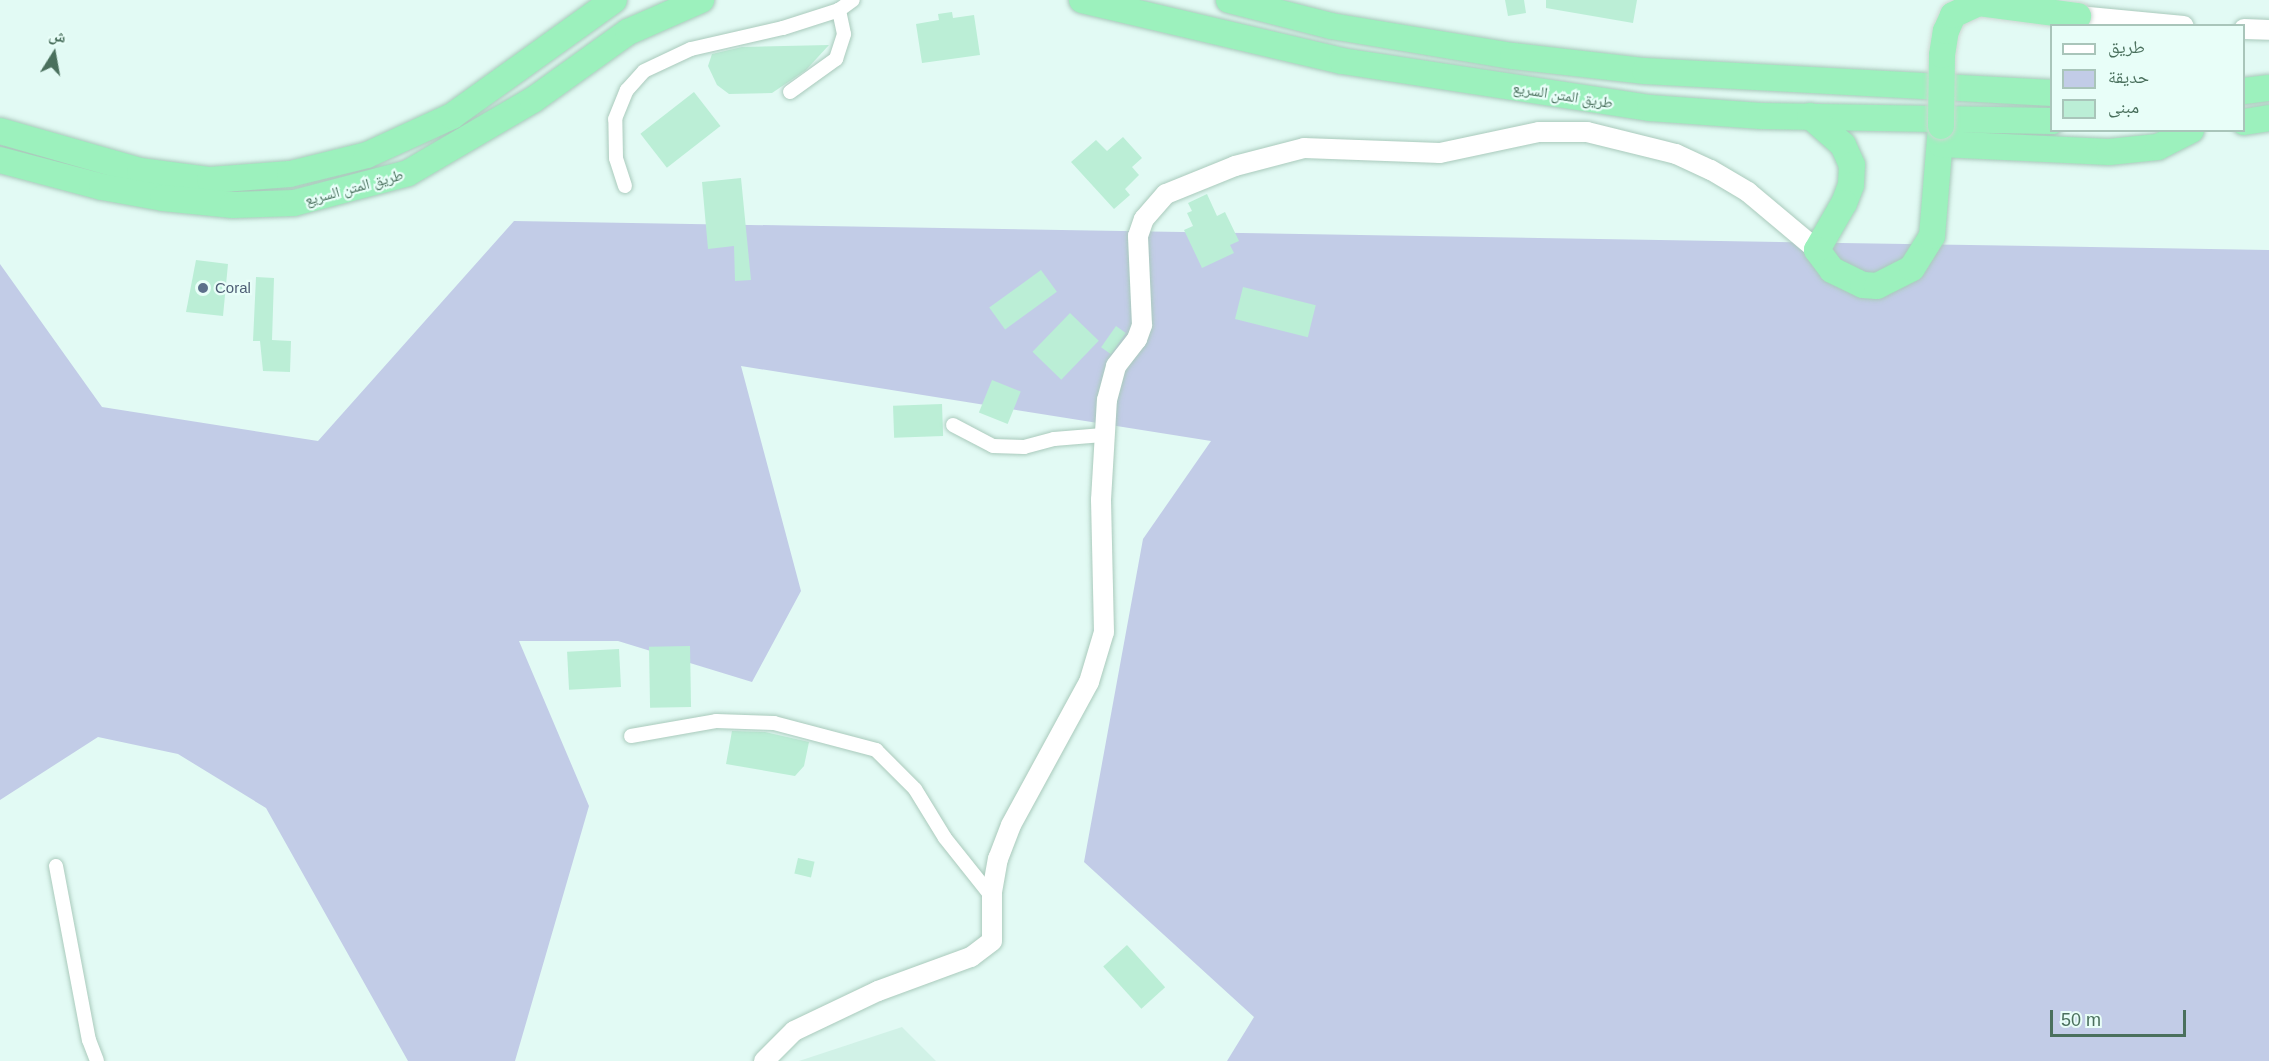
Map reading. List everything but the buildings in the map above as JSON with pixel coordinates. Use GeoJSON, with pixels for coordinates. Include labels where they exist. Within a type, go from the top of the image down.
{"type":"FeatureCollection","features":[{"type":"Feature","properties":{"kind":"highway","name":"طريق المتن السريع"},"geometry":{"type":"LineString","coordinates":[[0,131],[140,171],[210,180],[290,174],[367,155],[452,116],[614,0]]}},
{"type":"Feature","properties":{"kind":"highway","name":"طريق المتن السريع"},"geometry":{"type":"LineString","coordinates":[[0,160],[102,187],[163,198],[233,205],[294,203],[408,173],[483,132],[628,32],[701,0]]}},
{"type":"Feature","properties":{"kind":"highway","name":"طريق المتن السريع"},"geometry":{"type":"LineString","coordinates":[[1082,0],[1342,61],[1686,112],[2050,121]]}},
{"type":"Feature","properties":{"kind":"highway","name":"طريق المتن السريع"},"geometry":{"type":"LineString","coordinates":[[1229,0],[1331,26],[1513,56],[1645,71],[2050,91]]}},
{"type":"Feature","properties":{"kind":"highway"},"geometry":{"type":"LineString","coordinates":[[1810,116],[1843,145],[1852,165],[1851,185],[1844,203],[1816,250],[1832,270],[1863,285],[1877,286],[1912,268],[1932,236],[1941,135],[1942,56],[1946,31],[1953,15],[1979,3],[2077,21]]}},
{"type":"Feature","properties":{"kind":"highway"},"geometry":{"type":"LineString","coordinates":[[2245,91],[2269,88]]}},
{"type":"Feature","properties":{"kind":"highway"},"geometry":{"type":"LineString","coordinates":[[2245,122],[2269,118]]}},
{"type":"Feature","properties":{"kind":"highway"},"geometry":{"type":"LineString","coordinates":[[1941,135],[2109,152],[2158,147],[2187,132]]}},
{"type":"Feature","properties":{"kind":"street"},"geometry":{"type":"LineString","coordinates":[[625,186],[616,159],[615,119],[627,90],[644,71],[691,49],[783,28],[839,10],[853,0]]}},
{"type":"Feature","properties":{"kind":"street"},"geometry":{"type":"LineString","coordinates":[[790,92],[836,59],[844,34],[839,10]]}},
{"type":"Feature","properties":{"kind":"street"},"geometry":{"type":"LineString","coordinates":[[2077,21],[2141,24]]}},
{"type":"Feature","properties":{"kind":"street"},"geometry":{"type":"LineString","coordinates":[[2245,29],[2269,30]]}},
{"type":"Feature","properties":{"kind":"street"},"geometry":{"type":"LineString","coordinates":[[764,1061],[794,1031],[878,991],[986,948],[993,932],[992,897],[998,859],[1011,825],[1089,682],[1104,632],[1103,435],[1111,377],[1137,339],[1142,325],[1138,236],[1144,219],[1156,203],[1173,190],[1285,151],[1329,146],[1440,153],[1539,132],[1587,132],[1676,154],[1711,170],[1748,192],[1816,250]]}},
{"type":"Feature","properties":{"kind":"street"},"geometry":{"type":"LineString","coordinates":[[953,425],[993,446],[1024,447],[1054,439],[1103,435]]}},
{"type":"Feature","properties":{"kind":"street"},"geometry":{"type":"LineString","coordinates":[[631,736],[716,722],[774,723],[876,750],[915,789],[945,838],[992,897]]}},
{"type":"Feature","properties":{"kind":"street"},"geometry":{"type":"LineString","coordinates":[[56,866],[89,1040],[97,1061]]}},
{"type":"Feature","properties":{"kind":"shaded area"},"geometry":{"type":"Polygon","coordinates":[[[902,1027],[936,1061],[799,1061],[902,1027]]]}},
{"type":"Feature","properties":{"kind":"green space"},"geometry":{"type":"Polygon","coordinates":[[[514,221],[2269,250],[2269,1061],[1227,1061],[1254,1017],[1084,862],[1143,539],[1211,441],[741,366],[801,591],[752,682],[618,641],[519,641],[589,806],[515,1061],[408,1061],[266,808],[178,754],[98,737],[0,800],[0,264],[102,407],[318,441],[514,221]]]}},
{"type":"Feature","properties":{"kind":"place","name":"Coral"},"geometry":{"type":"Point","coordinates":[203,288]}}]}
